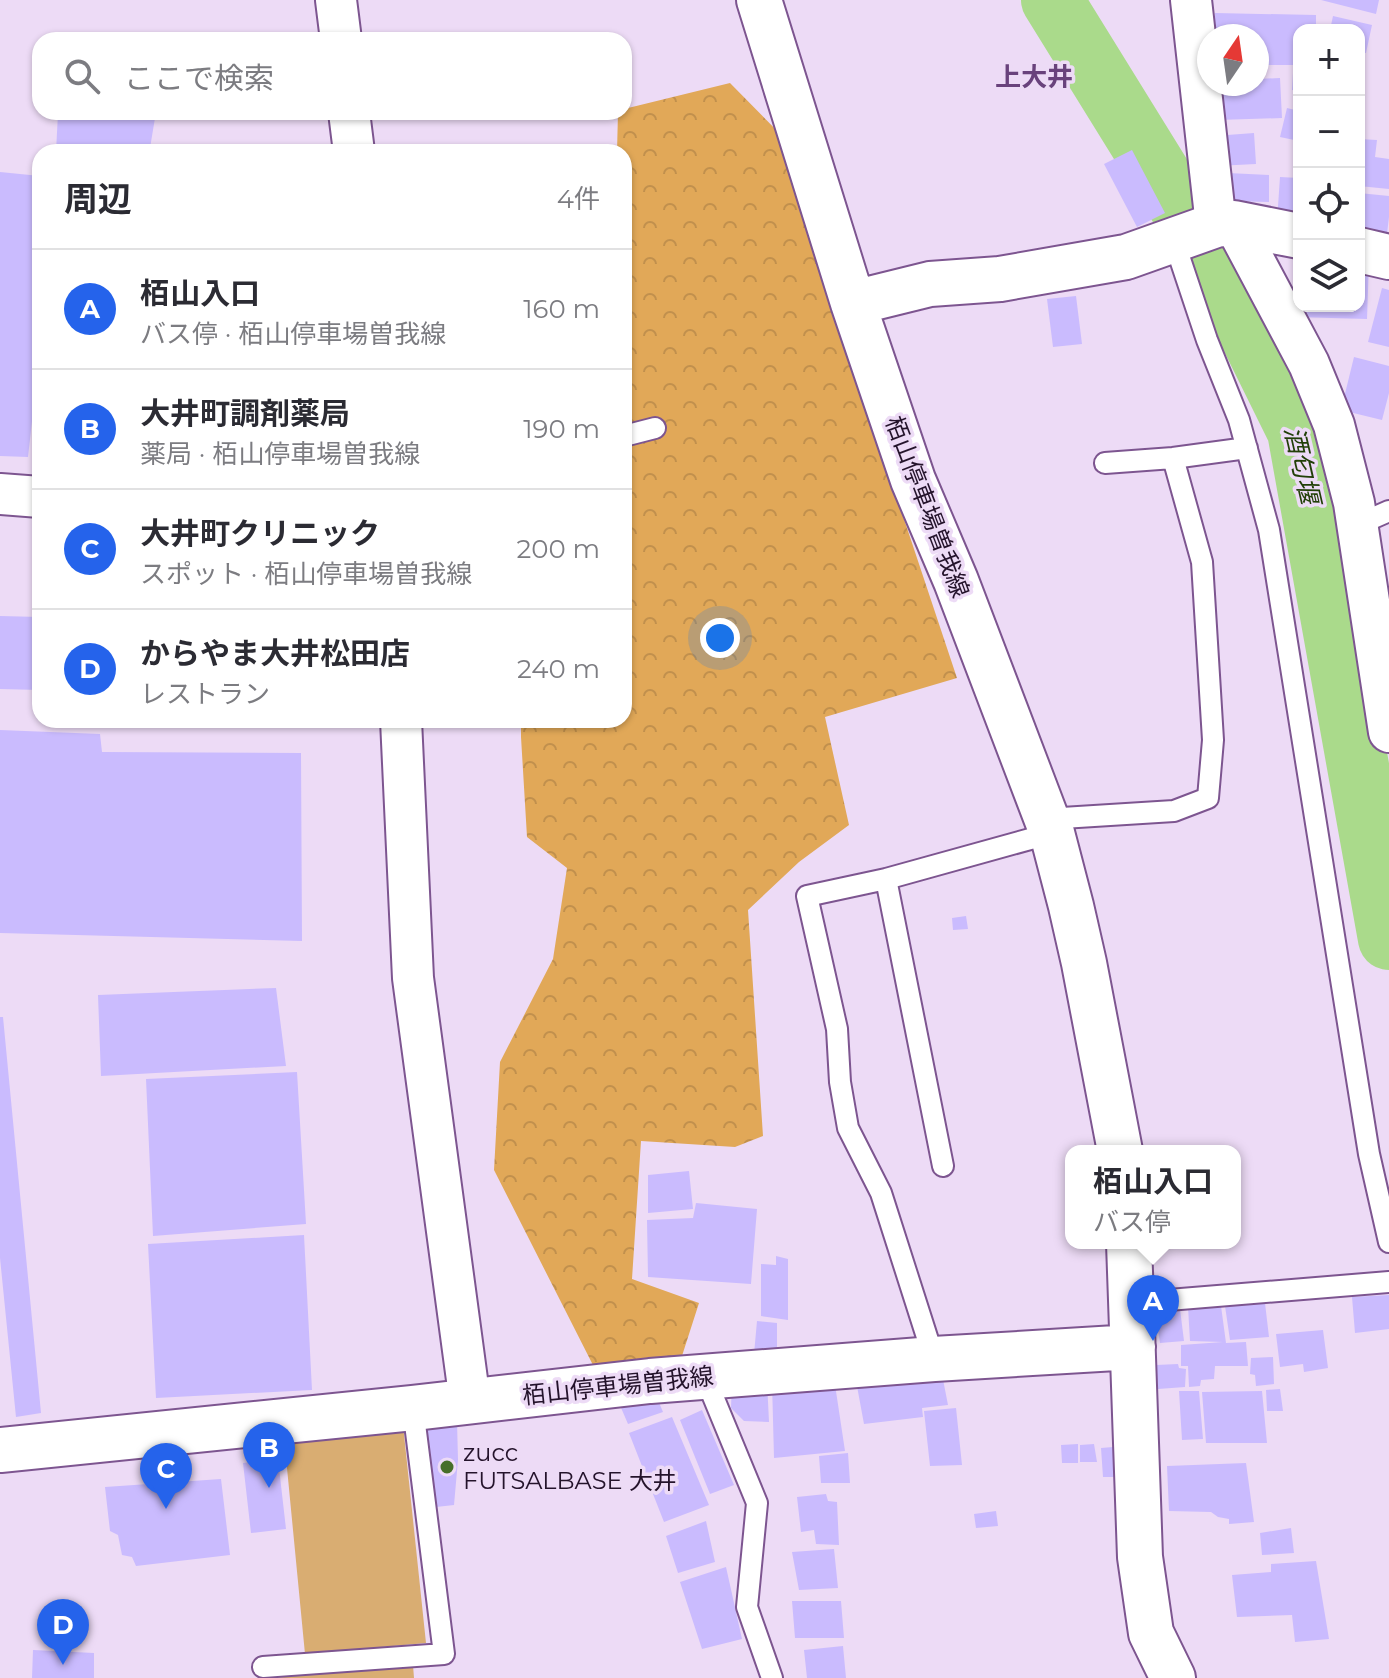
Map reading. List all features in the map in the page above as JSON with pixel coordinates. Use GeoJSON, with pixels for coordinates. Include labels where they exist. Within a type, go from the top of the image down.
{"type":"FeatureCollection","features":[{"type":"Feature","properties":{"kind":"main road","name":"栢山停車場曽我線"},"geometry":{"type":"LineString","coordinates":[[759,0],[853,303],[913,480],[956,581],[1049,826],[1084,963],[1119,1145]]}},
{"type":"Feature","properties":{"kind":"main road"},"geometry":{"type":"LineString","coordinates":[[853,303],[930,284],[1000,279],[1126,257],[1225,224],[1293,235]]}},
{"type":"Feature","properties":{"kind":"main road"},"geometry":{"type":"LineString","coordinates":[[1365,251],[1389,257]]}},
{"type":"Feature","properties":{"kind":"main road"},"geometry":{"type":"LineString","coordinates":[[1129,1249],[1140,1557],[1151,1633],[1173,1678]]}},
{"type":"Feature","properties":{"kind":"main road","name":"栢山停車場曽我線"},"geometry":{"type":"LineString","coordinates":[[0,1450],[650,1381],[1133,1347]]}},
{"type":"Feature","properties":{"kind":"street"},"geometry":{"type":"LineString","coordinates":[[336,0],[340,32]]}},
{"type":"Feature","properties":{"kind":"street"},"geometry":{"type":"LineString","coordinates":[[1191,0],[1225,224],[1309,364],[1334,425],[1354,503],[1373,518],[1389,732]]}},
{"type":"Feature","properties":{"kind":"street"},"geometry":{"type":"LineString","coordinates":[[350,120],[353,144]]}},
{"type":"Feature","properties":{"kind":"street"},"geometry":{"type":"LineString","coordinates":[[0,494],[32,496]]}},
{"type":"Feature","properties":{"kind":"street"},"geometry":{"type":"LineString","coordinates":[[401,728],[413,978],[470,1402]]}},
{"type":"Feature","properties":{"kind":"lane"},"geometry":{"type":"LineString","coordinates":[[1174,241],[1207,340],[1239,420],[1269,530],[1369,1154],[1389,1242]]}},
{"type":"Feature","properties":{"kind":"lane"},"geometry":{"type":"LineString","coordinates":[[632,434],[655,428]]}},
{"type":"Feature","properties":{"kind":"lane"},"geometry":{"type":"LineString","coordinates":[[1105,463],[1247,448]]}},
{"type":"Feature","properties":{"kind":"lane"},"geometry":{"type":"LineString","coordinates":[[934,1359],[881,1193],[848,1128],[840,1082],[837,1029],[807,896],[886,879],[1049,826],[1174,811],[1208,798],[1213,740],[1202,562],[1173,458]]}},
{"type":"Feature","properties":{"kind":"lane"},"geometry":{"type":"LineString","coordinates":[[886,879],[943,1166]]}},
{"type":"Feature","properties":{"kind":"lane"},"geometry":{"type":"LineString","coordinates":[[1132,1303],[1389,1282]]}},
{"type":"Feature","properties":{"kind":"lane"},"geometry":{"type":"LineString","coordinates":[[705,1377],[757,1503],[747,1607],[772,1678]]}},
{"type":"Feature","properties":{"kind":"lane"},"geometry":{"type":"LineString","coordinates":[[263,1667],[444,1654],[413,1408]]}},
{"type":"Feature","properties":{"kind":"lane"},"geometry":{"type":"LineString","coordinates":[[1151,1633],[1153,1678]]}},
{"type":"Feature","properties":{"kind":"shaded area"},"geometry":{"type":"Polygon","coordinates":[[[403,1425],[426,1643],[305,1654],[284,1437],[403,1425]]]}},
{"type":"Feature","properties":{"kind":"shaded area"},"geometry":{"type":"Polygon","coordinates":[[[413,1665],[414,1678],[274,1678],[413,1665]]]}},
{"type":"Feature","properties":{"kind":"green space"},"geometry":{"type":"Polygon","coordinates":[[[730,83],[785,139],[866,405],[957,678],[825,717],[849,825],[799,862],[748,910],[763,1136],[735,1147],[641,1141],[632,1279],[699,1303],[681,1359],[596,1371],[494,1170],[500,1062],[553,959],[567,868],[527,837],[521,728],[632,728],[632,144],[617,144],[618,120],[632,120],[632,107],[730,83]]]}},
{"type":"Feature","properties":{"kind":"building"},"geometry":{"type":"Polygon","coordinates":[[[1321,0],[1379,0],[1376,14],[1321,0]]]}},
{"type":"Feature","properties":{"kind":"building"},"geometry":{"type":"Polygon","coordinates":[[[1215,13],[1316,15],[1316,24],[1293,24],[1293,65],[1269,65],[1269,24],[1215,24],[1215,13]]]}},
{"type":"Feature","properties":{"kind":"building"},"geometry":{"type":"Polygon","coordinates":[[[1333,16],[1372,25],[1366,53],[1365,24],[1331,24],[1333,16]]]}},
{"type":"Feature","properties":{"kind":"building"},"geometry":{"type":"Polygon","coordinates":[[[1269,78],[1280,78],[1282,118],[1218,120],[1217,96],[1269,96],[1269,78]]]}},
{"type":"Feature","properties":{"kind":"building"},"geometry":{"type":"Polygon","coordinates":[[[1287,108],[1293,110],[1293,140],[1280,137],[1287,108]]]}},
{"type":"Feature","properties":{"kind":"building"},"geometry":{"type":"Polygon","coordinates":[[[58,120],[155,120],[151,144],[56,144],[58,120]]]}},
{"type":"Feature","properties":{"kind":"building"},"geometry":{"type":"Polygon","coordinates":[[[1254,133],[1256,164],[1216,166],[1214,136],[1254,133]]]}},
{"type":"Feature","properties":{"kind":"building"},"geometry":{"type":"Polygon","coordinates":[[[1365,139],[1377,140],[1375,157],[1389,159],[1389,189],[1365,187],[1365,139]]]}},
{"type":"Feature","properties":{"kind":"building"},"geometry":{"type":"Polygon","coordinates":[[[1132,150],[1165,213],[1137,227],[1104,164],[1132,150]]]}},
{"type":"Feature","properties":{"kind":"building"},"geometry":{"type":"Polygon","coordinates":[[[0,172],[32,175],[32,421],[28,457],[0,456],[0,172]]]}},
{"type":"Feature","properties":{"kind":"building"},"geometry":{"type":"Polygon","coordinates":[[[1228,173],[1269,175],[1269,202],[1227,201],[1228,173]]]}},
{"type":"Feature","properties":{"kind":"building"},"geometry":{"type":"Polygon","coordinates":[[[1280,177],[1293,178],[1293,222],[1277,221],[1280,177]]]}},
{"type":"Feature","properties":{"kind":"building"},"geometry":{"type":"Polygon","coordinates":[[[1365,194],[1389,196],[1386,242],[1365,239],[1365,194]]]}},
{"type":"Feature","properties":{"kind":"building"},"geometry":{"type":"Polygon","coordinates":[[[1365,261],[1369,261],[1367,319],[1295,317],[1295,312],[1365,312],[1365,261]]]}},
{"type":"Feature","properties":{"kind":"building"},"geometry":{"type":"Polygon","coordinates":[[[1382,288],[1389,290],[1389,347],[1368,342],[1382,288]]]}},
{"type":"Feature","properties":{"kind":"building"},"geometry":{"type":"Polygon","coordinates":[[[1076,296],[1082,344],[1053,347],[1047,299],[1076,296]]]}},
{"type":"Feature","properties":{"kind":"building"},"geometry":{"type":"Polygon","coordinates":[[[1354,357],[1389,366],[1389,393],[1382,420],[1341,410],[1354,357]]]}},
{"type":"Feature","properties":{"kind":"building"},"geometry":{"type":"Polygon","coordinates":[[[0,616],[32,617],[32,690],[0,689],[0,616]]]}},
{"type":"Feature","properties":{"kind":"building"},"geometry":{"type":"Polygon","coordinates":[[[0,730],[100,734],[102,752],[301,753],[302,941],[0,933],[0,730]]]}},
{"type":"Feature","properties":{"kind":"building"},"geometry":{"type":"Polygon","coordinates":[[[966,916],[968,929],[953,930],[952,918],[966,916]]]}},
{"type":"Feature","properties":{"kind":"building"},"geometry":{"type":"Polygon","coordinates":[[[276,988],[286,1066],[101,1076],[98,995],[276,988]]]}},
{"type":"Feature","properties":{"kind":"building"},"geometry":{"type":"Polygon","coordinates":[[[0,1017],[3,1017],[41,1413],[16,1417],[0,1258],[0,1017]]]}},
{"type":"Feature","properties":{"kind":"building"},"geometry":{"type":"Polygon","coordinates":[[[297,1072],[306,1224],[153,1236],[146,1079],[297,1072]]]}},
{"type":"Feature","properties":{"kind":"building"},"geometry":{"type":"Polygon","coordinates":[[[689,1171],[693,1209],[648,1213],[648,1175],[689,1171]]]}},
{"type":"Feature","properties":{"kind":"building"},"geometry":{"type":"Polygon","coordinates":[[[696,1203],[757,1209],[751,1284],[648,1277],[647,1220],[693,1218],[696,1203]]]}},
{"type":"Feature","properties":{"kind":"building"},"geometry":{"type":"Polygon","coordinates":[[[304,1235],[312,1390],[156,1398],[148,1244],[304,1235]]]}},
{"type":"Feature","properties":{"kind":"building"},"geometry":{"type":"Polygon","coordinates":[[[776,1256],[788,1259],[788,1320],[761,1316],[761,1264],[776,1265],[776,1256]]]}},
{"type":"Feature","properties":{"kind":"building"},"geometry":{"type":"Polygon","coordinates":[[[1389,1295],[1389,1329],[1355,1333],[1352,1297],[1389,1295]]]}},
{"type":"Feature","properties":{"kind":"building"},"geometry":{"type":"Polygon","coordinates":[[[1265,1303],[1269,1337],[1230,1340],[1225,1306],[1265,1303]]]}},
{"type":"Feature","properties":{"kind":"building"},"geometry":{"type":"Polygon","coordinates":[[[1221,1306],[1226,1343],[1246,1342],[1248,1366],[1215,1366],[1214,1379],[1201,1380],[1200,1386],[1189,1387],[1188,1366],[1181,1366],[1181,1345],[1223,1342],[1190,1341],[1188,1307],[1221,1306]]]}},
{"type":"Feature","properties":{"kind":"building"},"geometry":{"type":"Polygon","coordinates":[[[1180,1309],[1184,1341],[1160,1343],[1155,1310],[1180,1309]]]}},
{"type":"Feature","properties":{"kind":"building"},"geometry":{"type":"Polygon","coordinates":[[[757,1321],[777,1323],[777,1356],[754,1354],[757,1321]]]}},
{"type":"Feature","properties":{"kind":"building"},"geometry":{"type":"Polygon","coordinates":[[[1323,1330],[1328,1368],[1304,1372],[1303,1364],[1280,1367],[1276,1334],[1323,1330]]]}},
{"type":"Feature","properties":{"kind":"building"},"geometry":{"type":"Polygon","coordinates":[[[1273,1357],[1274,1384],[1256,1386],[1255,1375],[1250,1374],[1251,1358],[1273,1357]]]}},
{"type":"Feature","properties":{"kind":"building"},"geometry":{"type":"Polygon","coordinates":[[[940,1364],[948,1405],[922,1408],[923,1417],[864,1424],[854,1370],[940,1364]]]}},
{"type":"Feature","properties":{"kind":"building"},"geometry":{"type":"Polygon","coordinates":[[[1178,1364],[1179,1368],[1186,1369],[1185,1387],[1158,1389],[1156,1365],[1178,1364]]]}},
{"type":"Feature","properties":{"kind":"building"},"geometry":{"type":"Polygon","coordinates":[[[834,1378],[845,1451],[774,1458],[772,1382],[834,1378]]]}},
{"type":"Feature","properties":{"kind":"building"},"geometry":{"type":"Polygon","coordinates":[[[732,1379],[767,1381],[769,1422],[744,1421],[731,1408],[732,1379]]]}},
{"type":"Feature","properties":{"kind":"building"},"geometry":{"type":"Polygon","coordinates":[[[650,1381],[663,1412],[628,1424],[616,1396],[650,1381]]]}},
{"type":"Feature","properties":{"kind":"building"},"geometry":{"type":"Polygon","coordinates":[[[1280,1389],[1283,1411],[1267,1411],[1266,1390],[1280,1389]]]}},
{"type":"Feature","properties":{"kind":"building"},"geometry":{"type":"Polygon","coordinates":[[[1179,1391],[1199,1391],[1203,1439],[1182,1440],[1179,1391]]]}},
{"type":"Feature","properties":{"kind":"building"},"geometry":{"type":"Polygon","coordinates":[[[1262,1391],[1267,1443],[1206,1443],[1202,1392],[1262,1391]]]}},
{"type":"Feature","properties":{"kind":"building"},"geometry":{"type":"Polygon","coordinates":[[[956,1408],[962,1465],[930,1466],[924,1411],[956,1408]]]}},
{"type":"Feature","properties":{"kind":"building"},"geometry":{"type":"Polygon","coordinates":[[[702,1410],[734,1485],[710,1494],[680,1420],[702,1410]]]}},
{"type":"Feature","properties":{"kind":"building"},"geometry":{"type":"Polygon","coordinates":[[[672,1417],[709,1505],[664,1522],[629,1433],[672,1417]]]}},
{"type":"Feature","properties":{"kind":"building"},"geometry":{"type":"Polygon","coordinates":[[[457,1421],[454,1505],[436,1507],[426,1425],[457,1421]]]}},
{"type":"Feature","properties":{"kind":"building"},"geometry":{"type":"Polygon","coordinates":[[[1078,1444],[1078,1463],[1062,1463],[1061,1445],[1078,1444]]]}},
{"type":"Feature","properties":{"kind":"building"},"geometry":{"type":"Polygon","coordinates":[[[1094,1444],[1097,1462],[1080,1462],[1080,1445],[1094,1444]]]}},
{"type":"Feature","properties":{"kind":"building"},"geometry":{"type":"Polygon","coordinates":[[[1113,1447],[1115,1477],[1103,1477],[1101,1448],[1113,1447]]]}},
{"type":"Feature","properties":{"kind":"building"},"geometry":{"type":"Polygon","coordinates":[[[848,1453],[850,1483],[821,1483],[819,1456],[848,1453]]]}},
{"type":"Feature","properties":{"kind":"building"},"geometry":{"type":"Polygon","coordinates":[[[278,1459],[286,1529],[251,1533],[243,1463],[278,1459]]]}},
{"type":"Feature","properties":{"kind":"building"},"geometry":{"type":"Polygon","coordinates":[[[1246,1463],[1254,1522],[1229,1524],[1229,1519],[1211,1512],[1169,1511],[1167,1466],[1246,1463]]]}},
{"type":"Feature","properties":{"kind":"building"},"geometry":{"type":"Polygon","coordinates":[[[221,1479],[230,1555],[136,1566],[132,1557],[122,1555],[118,1535],[110,1531],[105,1487],[221,1479]]]}},
{"type":"Feature","properties":{"kind":"building"},"geometry":{"type":"Polygon","coordinates":[[[826,1494],[828,1501],[837,1502],[839,1545],[816,1544],[814,1530],[801,1532],[797,1497],[826,1494]]]}},
{"type":"Feature","properties":{"kind":"building"},"geometry":{"type":"Polygon","coordinates":[[[996,1511],[998,1526],[976,1528],[974,1514],[996,1511]]]}},
{"type":"Feature","properties":{"kind":"building"},"geometry":{"type":"Polygon","coordinates":[[[706,1521],[715,1562],[678,1573],[666,1536],[706,1521]]]}},
{"type":"Feature","properties":{"kind":"building"},"geometry":{"type":"Polygon","coordinates":[[[1291,1528],[1294,1553],[1262,1555],[1260,1533],[1291,1528]]]}},
{"type":"Feature","properties":{"kind":"building"},"geometry":{"type":"Polygon","coordinates":[[[834,1549],[838,1588],[799,1590],[792,1552],[834,1549]]]}},
{"type":"Feature","properties":{"kind":"building"},"geometry":{"type":"Polygon","coordinates":[[[1316,1561],[1329,1639],[1295,1642],[1292,1615],[1237,1617],[1232,1575],[1271,1572],[1271,1564],[1316,1561]]]}},
{"type":"Feature","properties":{"kind":"building"},"geometry":{"type":"Polygon","coordinates":[[[726,1567],[742,1639],[702,1649],[680,1582],[726,1567]]]}},
{"type":"Feature","properties":{"kind":"building"},"geometry":{"type":"Polygon","coordinates":[[[792,1601],[841,1601],[844,1638],[795,1638],[792,1601]]]}},
{"type":"Feature","properties":{"kind":"building"},"geometry":{"type":"Polygon","coordinates":[[[843,1646],[846,1678],[807,1678],[804,1650],[843,1646]]]}},
{"type":"Feature","properties":{"kind":"building"},"geometry":{"type":"Polygon","coordinates":[[[33,1650],[94,1653],[94,1678],[32,1678],[33,1650]]]}},
{"type":"Feature","properties":{"kind":"waterway","name":"酒匂堰"},"geometry":{"type":"LineString","coordinates":[[1052,0],[1216,265],[1298,431],[1389,939]]}},
{"type":"Feature","properties":{"kind":"place","name":"栢山入口"},"geometry":{"type":"Point","coordinates":[1153,1341]}},
{"type":"Feature","properties":{"kind":"place","name":"zucc FUTSALBASE 大井"},"geometry":{"type":"Point","coordinates":[447,1467]}},
{"type":"Feature","properties":{"kind":"place","name":"大井町調剤薬局"},"geometry":{"type":"Point","coordinates":[269,1488]}},
{"type":"Feature","properties":{"kind":"place","name":"大井町クリニック"},"geometry":{"type":"Point","coordinates":[166,1509]}},
{"type":"Feature","properties":{"kind":"place","name":"からやま大井松田店"},"geometry":{"type":"Point","coordinates":[63,1665]}},
{"type":"Feature","properties":{"kind":"district","name":"上大井"},"geometry":{"type":"Point","coordinates":[1034,77]}}]}
